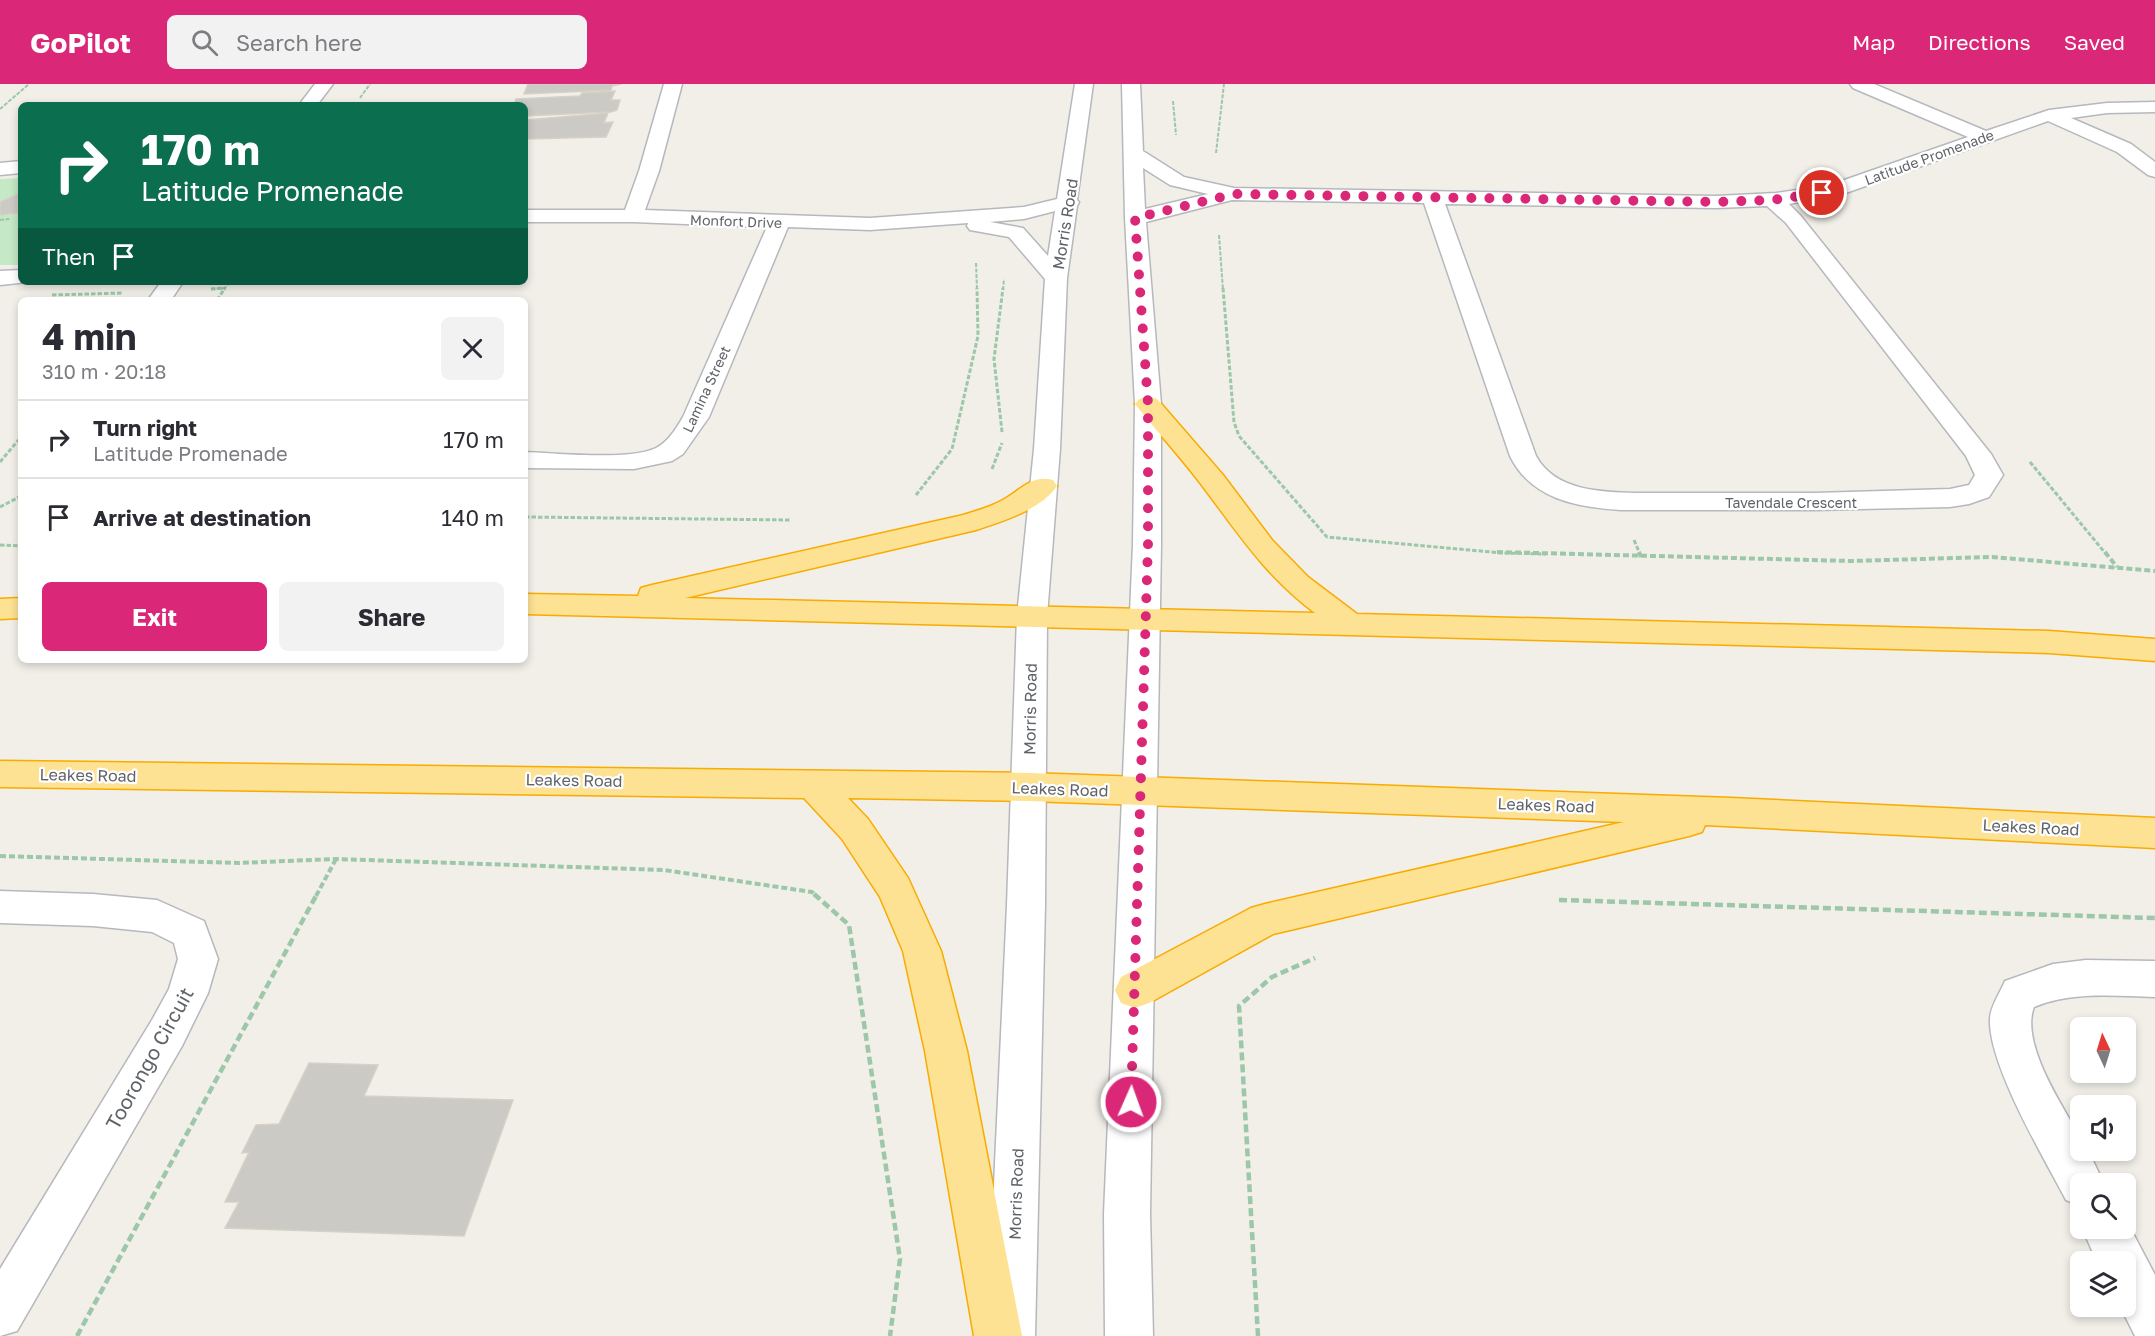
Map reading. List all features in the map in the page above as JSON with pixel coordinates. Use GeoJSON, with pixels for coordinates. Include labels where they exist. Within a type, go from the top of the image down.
{"type":"FeatureCollection","features":[{"type":"Feature","properties":{"kind":"highway"},"geometry":{"type":"LineString","coordinates":[[1148,404],[1213,481],[1262,547],[1297,584],[1351,625]]}},
{"type":"Feature","properties":{"kind":"highway"},"geometry":{"type":"LineString","coordinates":[[603,606],[966,524],[1010,508],[1043,486]]}},
{"type":"Feature","properties":{"kind":"highway"},"geometry":{"type":"LineString","coordinates":[[528,604],[2049,642],[2155,650]]}},
{"type":"Feature","properties":{"kind":"highway"},"geometry":{"type":"LineString","coordinates":[[0,609],[18,608]]}},
{"type":"Feature","properties":{"kind":"highway","name":"Leakes Road"},"geometry":{"type":"LineString","coordinates":[[0,774],[812,783],[1140,791],[1731,812],[2155,833]]}},
{"type":"Feature","properties":{"kind":"highway"},"geometry":{"type":"LineString","coordinates":[[812,783],[861,837],[895,890],[922,951],[946,1051],[998,1336]]}},
{"type":"Feature","properties":{"kind":"highway"},"geometry":{"type":"LineString","coordinates":[[1135,990],[1265,920],[1731,812]]}},
{"type":"Feature","properties":{"kind":"street"},"geometry":{"type":"LineString","coordinates":[[310,102],[324,84]]}},
{"type":"Feature","properties":{"kind":"street"},"geometry":{"type":"LineString","coordinates":[[633,216],[649,171],[673,84]]}},
{"type":"Feature","properties":{"kind":"street","name":"Morris Road"},"geometry":{"type":"LineString","coordinates":[[1011,1336],[1029,788],[1032,616],[1056,278],[1069,202],[1084,84]]}},
{"type":"Feature","properties":{"kind":"street"},"geometry":{"type":"LineString","coordinates":[[1129,1336],[1127,1214],[1146,619],[1148,404],[1135,218],[1131,84]]}},
{"type":"Feature","properties":{"kind":"street"},"geometry":{"type":"LineString","coordinates":[[1859,84],[1984,137]]}},
{"type":"Feature","properties":{"kind":"street","name":"Latitude Promenade"},"geometry":{"type":"LineString","coordinates":[[1132,153],[1177,181],[1234,194],[1716,202],[1772,200],[1836,190],[2049,115],[2107,108],[2155,107]]}},
{"type":"Feature","properties":{"kind":"street"},"geometry":{"type":"LineString","coordinates":[[2049,115],[2124,148],[2155,171]]}},
{"type":"Feature","properties":{"kind":"street"},"geometry":{"type":"LineString","coordinates":[[0,169],[18,167]]}},
{"type":"Feature","properties":{"kind":"street","name":"Latitude Promenade"},"geometry":{"type":"LineString","coordinates":[[1135,218],[1234,194]]}},
{"type":"Feature","properties":{"kind":"street","name":"Tavendale Crescent"},"geometry":{"type":"LineString","coordinates":[[1432,196],[1523,456],[1535,476],[1549,486],[1581,497],[1616,500],[1820,503],[1969,496],[1986,485],[1989,475],[1978,454],[1793,219],[1772,200]]}},
{"type":"Feature","properties":{"kind":"street","name":"Monfort Drive"},"geometry":{"type":"LineString","coordinates":[[528,216],[633,216],[870,224],[1024,213],[1069,202]]}},
{"type":"Feature","properties":{"kind":"street","name":"Monfort Drive"},"geometry":{"type":"LineString","coordinates":[[946,220],[1016,232],[1056,278]]}},
{"type":"Feature","properties":{"kind":"street","name":"Lamina Street"},"geometry":{"type":"LineString","coordinates":[[528,460],[644,459],[664,454],[685,437],[696,417],[780,222]]}},
{"type":"Feature","properties":{"kind":"street"},"geometry":{"type":"LineString","coordinates":[[0,278],[18,277]]}},
{"type":"Feature","properties":{"kind":"street","name":"Toorongo Circuit"},"geometry":{"type":"LineString","coordinates":[[0,907],[93,910],[157,916],[190,933],[198,959],[188,993],[167,1033],[0,1314]]}},
{"type":"Feature","properties":{"kind":"street"},"geometry":{"type":"LineString","coordinates":[[2076,1173],[2030,1084],[2013,1045],[2010,1018],[2019,994],[2042,983],[2071,977],[2155,980]]}},
{"type":"Feature","properties":{"kind":"street"},"geometry":{"type":"LineString","coordinates":[[2136,1288],[2155,1325]]}},
{"type":"Feature","properties":{"kind":"path"},"geometry":{"type":"LineString","coordinates":[[0,109],[29,84]]}},
{"type":"Feature","properties":{"kind":"path"},"geometry":{"type":"LineString","coordinates":[[357,102],[370,84]]}},
{"type":"Feature","properties":{"kind":"path"},"geometry":{"type":"LineString","coordinates":[[1216,153],[1224,84]]}},
{"type":"Feature","properties":{"kind":"path"},"geometry":{"type":"LineString","coordinates":[[0,220],[10,219]]}},
{"type":"Feature","properties":{"kind":"path"},"geometry":{"type":"LineString","coordinates":[[1218,228],[1234,422],[1249,449],[1327,537],[1452,550],[1851,561],[1992,557],[2155,571]]}},
{"type":"Feature","properties":{"kind":"path"},"geometry":{"type":"LineString","coordinates":[[915,495],[952,449],[978,336],[976,257]]}},
{"type":"Feature","properties":{"kind":"path"},"geometry":{"type":"LineString","coordinates":[[219,297],[228,285]]}},
{"type":"Feature","properties":{"kind":"path"},"geometry":{"type":"LineString","coordinates":[[46,296],[225,288]]}},
{"type":"Feature","properties":{"kind":"path"},"geometry":{"type":"LineString","coordinates":[[0,462],[18,441]]}},
{"type":"Feature","properties":{"kind":"path"},"geometry":{"type":"LineString","coordinates":[[0,507],[18,498]]}},
{"type":"Feature","properties":{"kind":"path"},"geometry":{"type":"LineString","coordinates":[[1616,500],[1641,557]]}},
{"type":"Feature","properties":{"kind":"path"},"geometry":{"type":"LineString","coordinates":[[528,517],[802,519]]}},
{"type":"Feature","properties":{"kind":"path"},"geometry":{"type":"LineString","coordinates":[[0,545],[18,546]]}},
{"type":"Feature","properties":{"kind":"path"},"geometry":{"type":"LineString","coordinates":[[0,856],[239,863],[336,859],[664,870],[812,892],[849,925],[900,1259],[890,1336]]}},
{"type":"Feature","properties":{"kind":"path"},"geometry":{"type":"LineString","coordinates":[[77,1336],[336,859]]}},
{"type":"Feature","properties":{"kind":"path"},"geometry":{"type":"LineString","coordinates":[[1557,900],[2155,918]]}},
{"type":"Feature","properties":{"kind":"path"},"geometry":{"type":"LineString","coordinates":[[1258,1336],[1239,1006],[1272,977],[1322,955]]}},
{"type":"Feature","properties":{"kind":"green space"},"geometry":{"type":"Polygon","coordinates":[[[18,178],[18,265],[0,265],[0,179],[18,178]]]}},
{"type":"Feature","properties":{"kind":"building"},"geometry":{"type":"Polygon","coordinates":[[[528,84],[621,84],[612,86],[611,90],[524,94],[528,84]]]}},
{"type":"Feature","properties":{"kind":"building"},"geometry":{"type":"Polygon","coordinates":[[[615,91],[611,100],[620,100],[617,110],[528,116],[528,102],[515,102],[516,99],[580,96],[582,93],[615,91]]]}},
{"type":"Feature","properties":{"kind":"building"},"geometry":{"type":"Polygon","coordinates":[[[608,113],[604,123],[613,122],[606,137],[528,139],[528,120],[608,113]]]}},
{"type":"Feature","properties":{"kind":"building"},"geometry":{"type":"Polygon","coordinates":[[[18,194],[18,213],[0,215],[0,202],[18,194]]]}},
{"type":"Feature","properties":{"kind":"building"},"geometry":{"type":"Polygon","coordinates":[[[309,1063],[378,1065],[364,1096],[513,1100],[464,1236],[225,1228],[239,1202],[225,1202],[249,1152],[242,1153],[256,1125],[279,1124],[309,1063]]]}},
{"type":"Feature","properties":{"kind":"route"},"geometry":{"type":"LineString","coordinates":[[1131,1102],[1146,619],[1145,566],[1148,544],[1148,404],[1135,218],[1188,203],[1234,194],[1716,202],[1772,200],[1822,193]]}}]}
